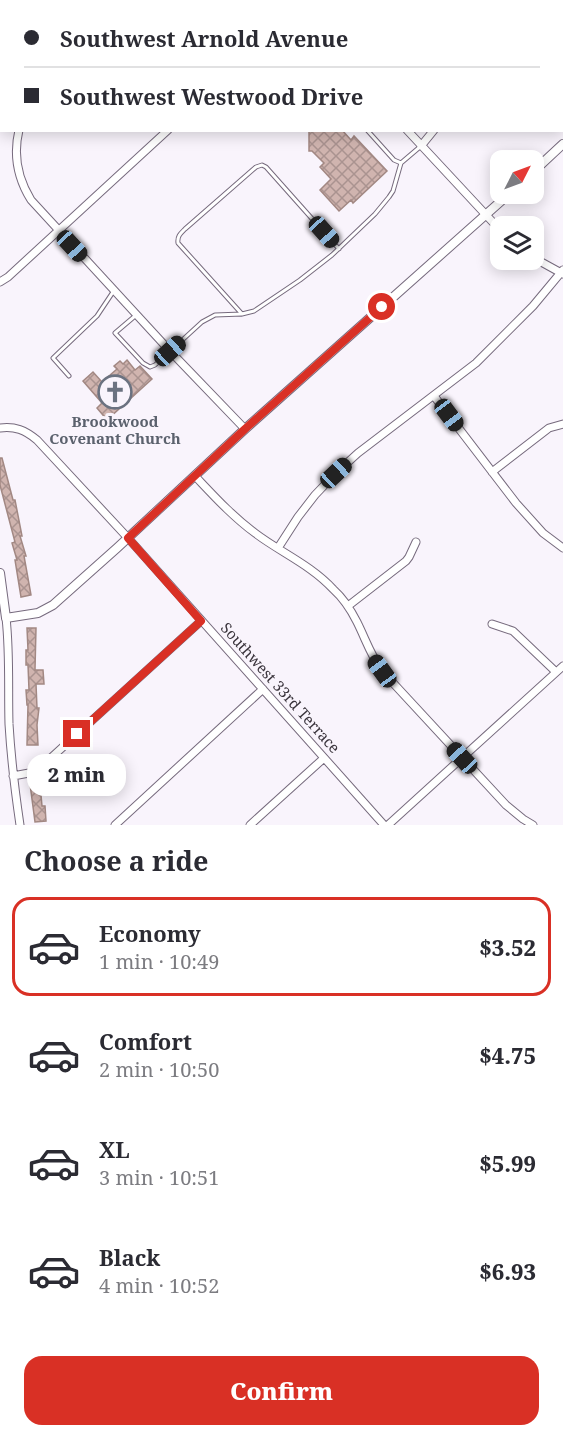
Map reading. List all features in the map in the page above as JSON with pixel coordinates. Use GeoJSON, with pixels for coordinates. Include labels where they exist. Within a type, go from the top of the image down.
{"type":"FeatureCollection","features":[{"type":"Feature","properties":{"kind":"street"},"geometry":{"type":"LineString","coordinates":[[19,132],[16,157],[21,180],[31,200],[245,429]]}},
{"type":"Feature","properties":{"kind":"street"},"geometry":{"type":"LineString","coordinates":[[0,282],[166,132]]}},
{"type":"Feature","properties":{"kind":"street"},"geometry":{"type":"LineString","coordinates":[[409,132],[490,221]]}},
{"type":"Feature","properties":{"kind":"street"},"geometry":{"type":"LineString","coordinates":[[421,146],[432,132]]}},
{"type":"Feature","properties":{"kind":"street"},"geometry":{"type":"LineString","coordinates":[[544,162],[563,144]]}},
{"type":"Feature","properties":{"kind":"street"},"geometry":{"type":"LineString","coordinates":[[6,618],[38,613],[53,605],[245,429],[498,204]]}},
{"type":"Feature","properties":{"kind":"street"},"geometry":{"type":"LineString","coordinates":[[278,548],[315,495],[336,473],[358,453],[476,363],[533,306],[562,272],[544,263]]}},
{"type":"Feature","properties":{"kind":"street"},"geometry":{"type":"LineString","coordinates":[[434,396],[516,503],[543,533],[563,548]]}},
{"type":"Feature","properties":{"kind":"street"},"geometry":{"type":"LineString","coordinates":[[492,472],[549,428],[563,424]]}},
{"type":"Feature","properties":{"kind":"street","name":"Southwest 33rd Terrace"},"geometry":{"type":"LineString","coordinates":[[0,428],[24,430],[37,440],[386,825]]}},
{"type":"Feature","properties":{"kind":"street"},"geometry":{"type":"LineString","coordinates":[[195,476],[236,518],[316,573],[336,591],[348,606],[370,653],[382,671],[506,805],[533,825]]}},
{"type":"Feature","properties":{"kind":"street"},"geometry":{"type":"LineString","coordinates":[[348,606],[406,561],[416,542]]}},
{"type":"Feature","properties":{"kind":"street"},"geometry":{"type":"LineString","coordinates":[[0,573],[9,640],[9,725],[20,825]]}},
{"type":"Feature","properties":{"kind":"street"},"geometry":{"type":"LineString","coordinates":[[13,777],[29,773],[42,766],[201,621]]}},
{"type":"Feature","properties":{"kind":"street"},"geometry":{"type":"LineString","coordinates":[[492,624],[513,631],[556,672]]}},
{"type":"Feature","properties":{"kind":"street"},"geometry":{"type":"LineString","coordinates":[[386,825],[563,666]]}},
{"type":"Feature","properties":{"kind":"street"},"geometry":{"type":"LineString","coordinates":[[115,825],[263,689]]}},
{"type":"Feature","properties":{"kind":"street"},"geometry":{"type":"LineString","coordinates":[[250,825],[324,758]]}},
{"type":"Feature","properties":{"kind":"lane"},"geometry":{"type":"LineString","coordinates":[[369,132],[394,160],[401,163]]}},
{"type":"Feature","properties":{"kind":"lane"},"geometry":{"type":"LineString","coordinates":[[136,314],[115,333],[143,363],[150,367],[202,322],[215,315],[254,311],[300,280],[339,249],[375,214],[393,191],[401,163],[421,146]]}},
{"type":"Feature","properties":{"kind":"lane"},"geometry":{"type":"LineString","coordinates":[[242,314],[178,243],[178,236],[256,167],[262,165],[266,167],[339,249]]}},
{"type":"Feature","properties":{"kind":"lane"},"geometry":{"type":"LineString","coordinates":[[69,376],[53,358],[97,316],[114,291]]}},
{"type":"Feature","properties":{"kind":"building"},"geometry":{"type":"Polygon","coordinates":[[[309,132],[344,132],[351,140],[354,136],[387,171],[353,203],[351,200],[339,211],[320,190],[331,179],[320,167],[324,163],[312,151],[309,151],[309,132]]]}},
{"type":"Feature","properties":{"kind":"building","name":"Brookwood Covenant Church"},"geometry":{"type":"Polygon","coordinates":[[[127,360],[135,370],[140,366],[152,379],[107,420],[97,408],[102,403],[83,381],[93,372],[102,382],[117,369],[114,366],[120,361],[123,364],[127,360]]]}},
{"type":"Feature","properties":{"kind":"building"},"geometry":{"type":"Polygon","coordinates":[[[0,458],[2,458],[13,500],[15,500],[22,536],[20,536],[26,556],[24,556],[31,595],[21,597],[15,560],[17,560],[12,543],[15,542],[0,485],[0,458]]]}},
{"type":"Feature","properties":{"kind":"building"},"geometry":{"type":"Polygon","coordinates":[[[27,628],[36,628],[35,670],[43,670],[44,684],[36,684],[37,708],[39,708],[38,745],[27,745],[26,690],[29,690],[28,665],[26,665],[27,628]]]}},
{"type":"Feature","properties":{"kind":"building"},"geometry":{"type":"Polygon","coordinates":[[[30,784],[40,784],[46,821],[35,822],[30,784]]]}},
{"type":"Feature","properties":{"kind":"place","name":"Brookwood Covenant Church"},"geometry":{"type":"Point","coordinates":[115,392]}},
{"type":"Feature","properties":{"kind":"route"},"geometry":{"type":"LineString","coordinates":[[77,734],[201,621],[128,538],[245,429],[382,307]]}}]}
